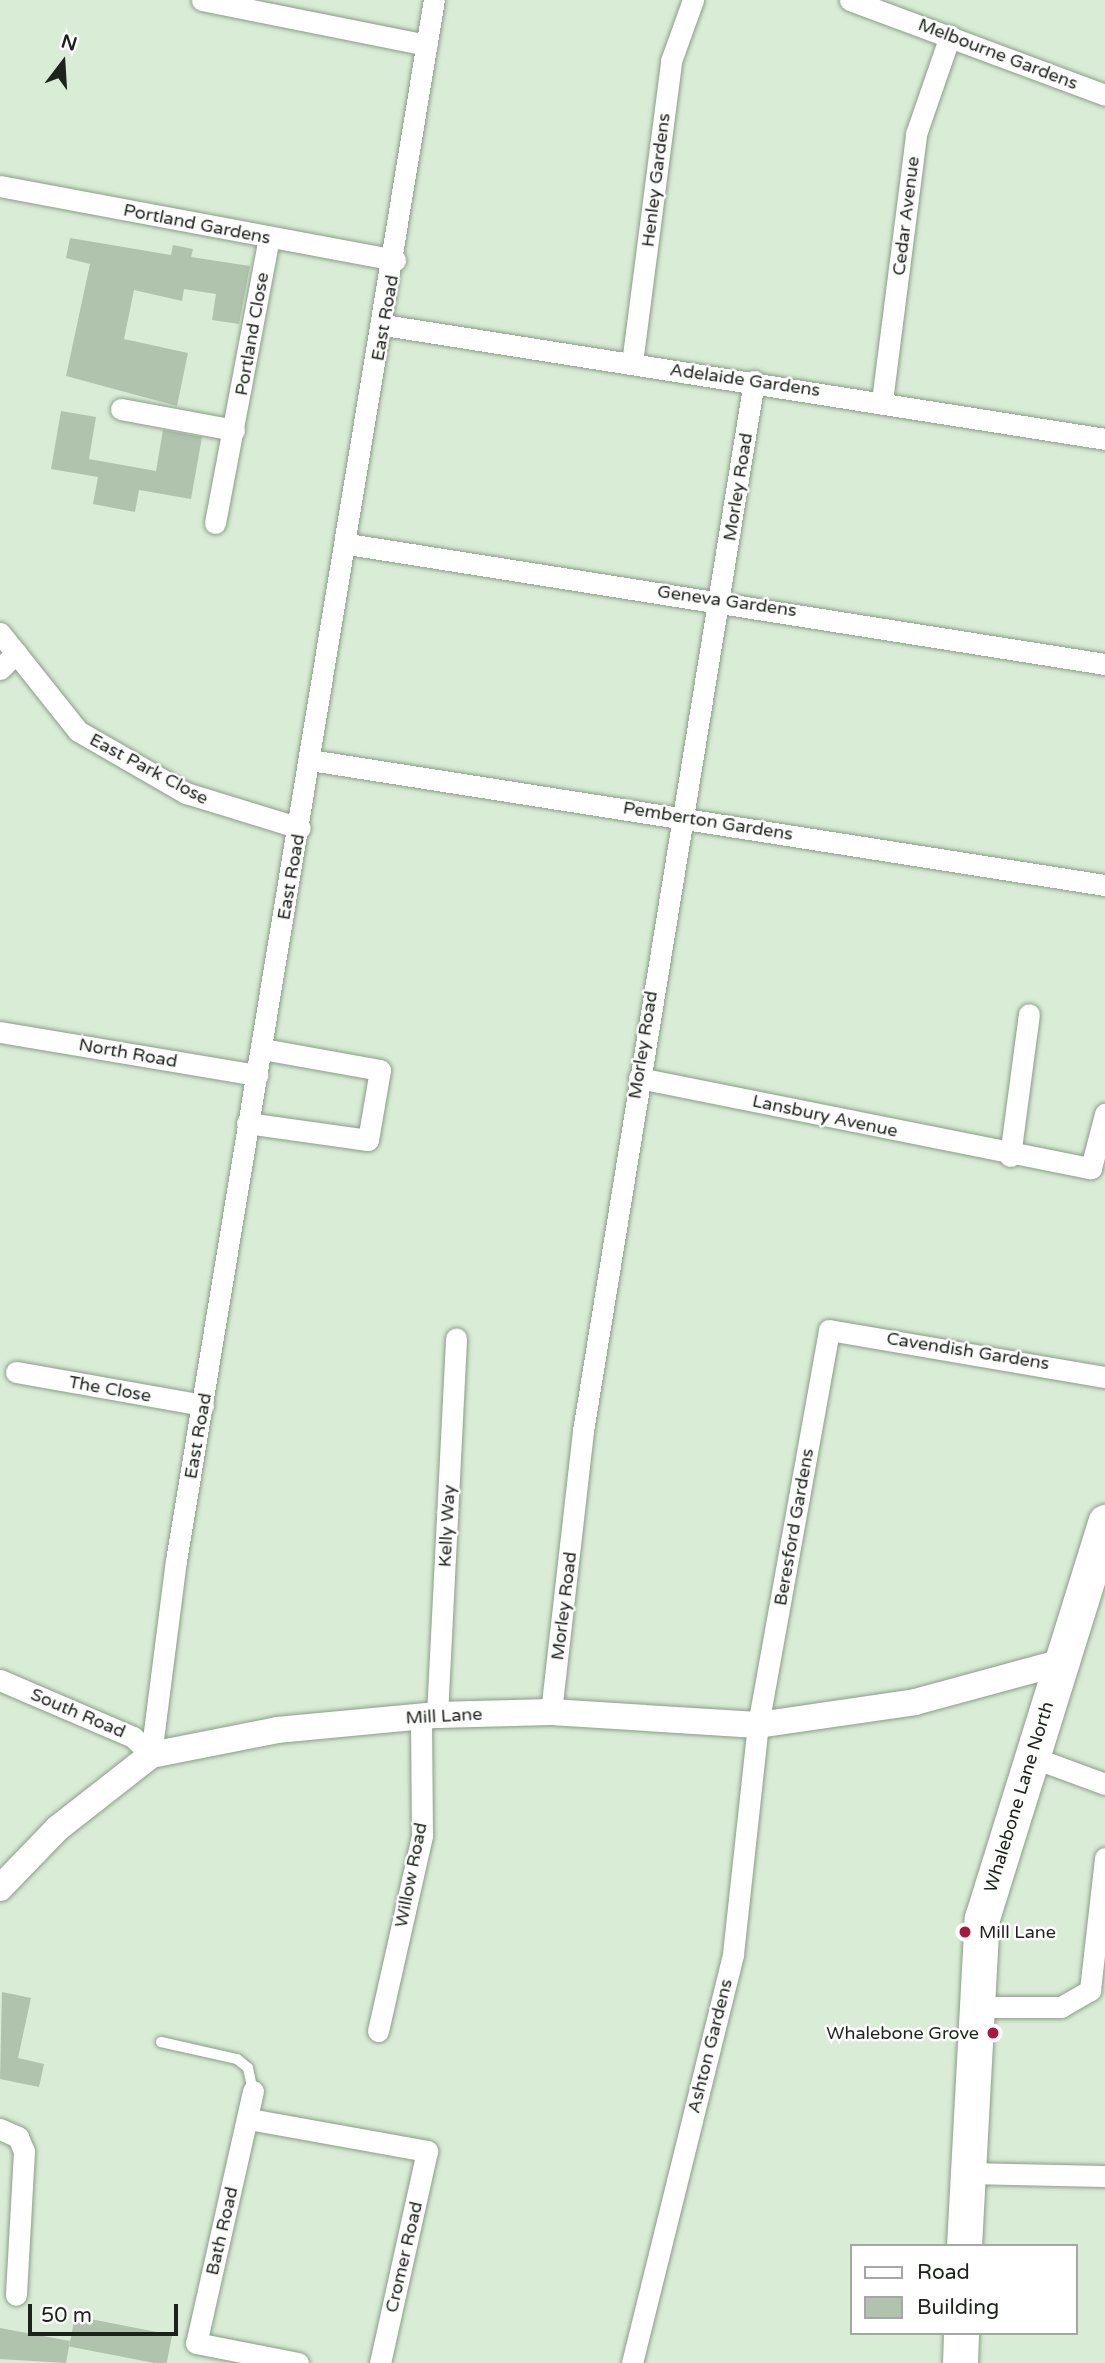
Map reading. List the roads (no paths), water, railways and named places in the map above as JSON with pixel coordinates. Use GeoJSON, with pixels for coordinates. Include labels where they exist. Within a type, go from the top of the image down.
{"type":"FeatureCollection","features":[{"type":"Feature","properties":{"kind":"main road","name":"Whalebone Lane North"},"geometry":{"type":"LineString","coordinates":[[964,2244],[982,1918],[1030,1756],[1062,1662],[1095,1590],[1105,1522]]}},
{"type":"Feature","properties":{"kind":"main road"},"geometry":{"type":"LineString","coordinates":[[960,2363],[961,2335]]}},
{"type":"Feature","properties":{"kind":"street"},"geometry":{"type":"LineString","coordinates":[[202,0],[427,45]]}},
{"type":"Feature","properties":{"kind":"street","name":"East Road"},"geometry":{"type":"LineString","coordinates":[[151,1755],[247,1123],[348,544],[434,0]]}},
{"type":"Feature","properties":{"kind":"street","name":"Henley Gardens"},"geometry":{"type":"LineString","coordinates":[[632,363],[671,61],[693,0]]}},
{"type":"Feature","properties":{"kind":"street","name":"Melbourne Gardens"},"geometry":{"type":"LineString","coordinates":[[850,0],[1105,95]]}},
{"type":"Feature","properties":{"kind":"street","name":"Cedar Avenue"},"geometry":{"type":"LineString","coordinates":[[882,401],[916,134],[950,36]]}},
{"type":"Feature","properties":{"kind":"street","name":"Portland Gardens"},"geometry":{"type":"LineString","coordinates":[[0,186],[395,260]]}},
{"type":"Feature","properties":{"kind":"street","name":"Portland Close"},"geometry":{"type":"LineString","coordinates":[[215,523],[269,237]]}},
{"type":"Feature","properties":{"kind":"street","name":"Adelaide Gardens"},"geometry":{"type":"LineString","coordinates":[[384,325],[882,401],[1105,439]]}},
{"type":"Feature","properties":{"kind":"street","name":"Morley Road"},"geometry":{"type":"LineString","coordinates":[[551,1713],[583,1431],[659,944],[688,818],[754,381]]}},
{"type":"Feature","properties":{"kind":"street"},"geometry":{"type":"LineString","coordinates":[[121,409],[234,430]]}},
{"type":"Feature","properties":{"kind":"street","name":"Geneva Gardens"},"geometry":{"type":"LineString","coordinates":[[348,544],[719,600],[1105,664]]}},
{"type":"Feature","properties":{"kind":"street","name":"East Park Close"},"geometry":{"type":"LineString","coordinates":[[0,633],[78,731],[186,793],[300,828]]}},
{"type":"Feature","properties":{"kind":"street"},"geometry":{"type":"LineString","coordinates":[[0,668],[16,653]]}},
{"type":"Feature","properties":{"kind":"street","name":"Pemberton Gardens"},"geometry":{"type":"LineString","coordinates":[[310,760],[1105,885]]}},
{"type":"Feature","properties":{"kind":"street"},"geometry":{"type":"LineString","coordinates":[[1010,1156],[1029,1014]]}},
{"type":"Feature","properties":{"kind":"street","name":"North Road"},"geometry":{"type":"LineString","coordinates":[[0,1032],[257,1075]]}},
{"type":"Feature","properties":{"kind":"street"},"geometry":{"type":"LineString","coordinates":[[247,1123],[368,1140],[380,1070],[262,1049]]}},
{"type":"Feature","properties":{"kind":"street","name":"Lansbury Avenue"},"geometry":{"type":"LineString","coordinates":[[639,1078],[1010,1156],[1091,1168],[1105,1114]]}},
{"type":"Feature","properties":{"kind":"street","name":"Cavendish Gardens"},"geometry":{"type":"LineString","coordinates":[[829,1330],[1105,1377]]}},
{"type":"Feature","properties":{"kind":"street","name":"Beresford Gardens"},"geometry":{"type":"LineString","coordinates":[[758,1725],[829,1330]]}},
{"type":"Feature","properties":{"kind":"street","name":"Kelly Way"},"geometry":{"type":"LineString","coordinates":[[429,1716],[456,1338]]}},
{"type":"Feature","properties":{"kind":"street","name":"The Close"},"geometry":{"type":"LineString","coordinates":[[16,1372],[203,1405]]}},
{"type":"Feature","properties":{"kind":"street","name":"Mill Lane"},"geometry":{"type":"LineString","coordinates":[[0,1888],[58,1828],[151,1755],[276,1730],[429,1716],[551,1713],[758,1725],[915,1702],[1062,1662]]}},
{"type":"Feature","properties":{"kind":"street","name":"South Road"},"geometry":{"type":"LineString","coordinates":[[0,1679],[133,1737],[151,1755]]}},
{"type":"Feature","properties":{"kind":"street","name":"Willow Road"},"geometry":{"type":"LineString","coordinates":[[378,2031],[422,1835],[429,1716]]}},
{"type":"Feature","properties":{"kind":"street","name":"Ashton Gardens"},"geometry":{"type":"LineString","coordinates":[[632,2363],[733,1954],[758,1725]]}},
{"type":"Feature","properties":{"kind":"street"},"geometry":{"type":"LineString","coordinates":[[1030,1756],[1105,1783]]}},
{"type":"Feature","properties":{"kind":"street"},"geometry":{"type":"LineString","coordinates":[[977,2007],[1061,2007],[1090,1990],[1105,1858]]}},
{"type":"Feature","properties":{"kind":"street","name":"Bath Road"},"geometry":{"type":"LineString","coordinates":[[253,2091],[249,2119],[195,2343],[298,2363]]}},
{"type":"Feature","properties":{"kind":"street","name":"Cromer Road"},"geometry":{"type":"LineString","coordinates":[[249,2119],[428,2151],[380,2363]]}},
{"type":"Feature","properties":{"kind":"street"},"geometry":{"type":"LineString","coordinates":[[0,2129],[18,2137],[24,2151],[16,2295]]}},
{"type":"Feature","properties":{"kind":"street"},"geometry":{"type":"LineString","coordinates":[[966,2173],[1068,2173],[1105,2176]]}},
{"type":"Feature","properties":{"kind":"lane"},"geometry":{"type":"LineString","coordinates":[[161,2042],[237,2059],[247,2068],[253,2091]]}},
{"type":"Feature","properties":{"kind":"place","name":"Mill Lane"},"geometry":{"type":"Point","coordinates":[965,1932]}},
{"type":"Feature","properties":{"kind":"place","name":"Whalebone Grove"},"geometry":{"type":"Point","coordinates":[993,2033]}}]}
